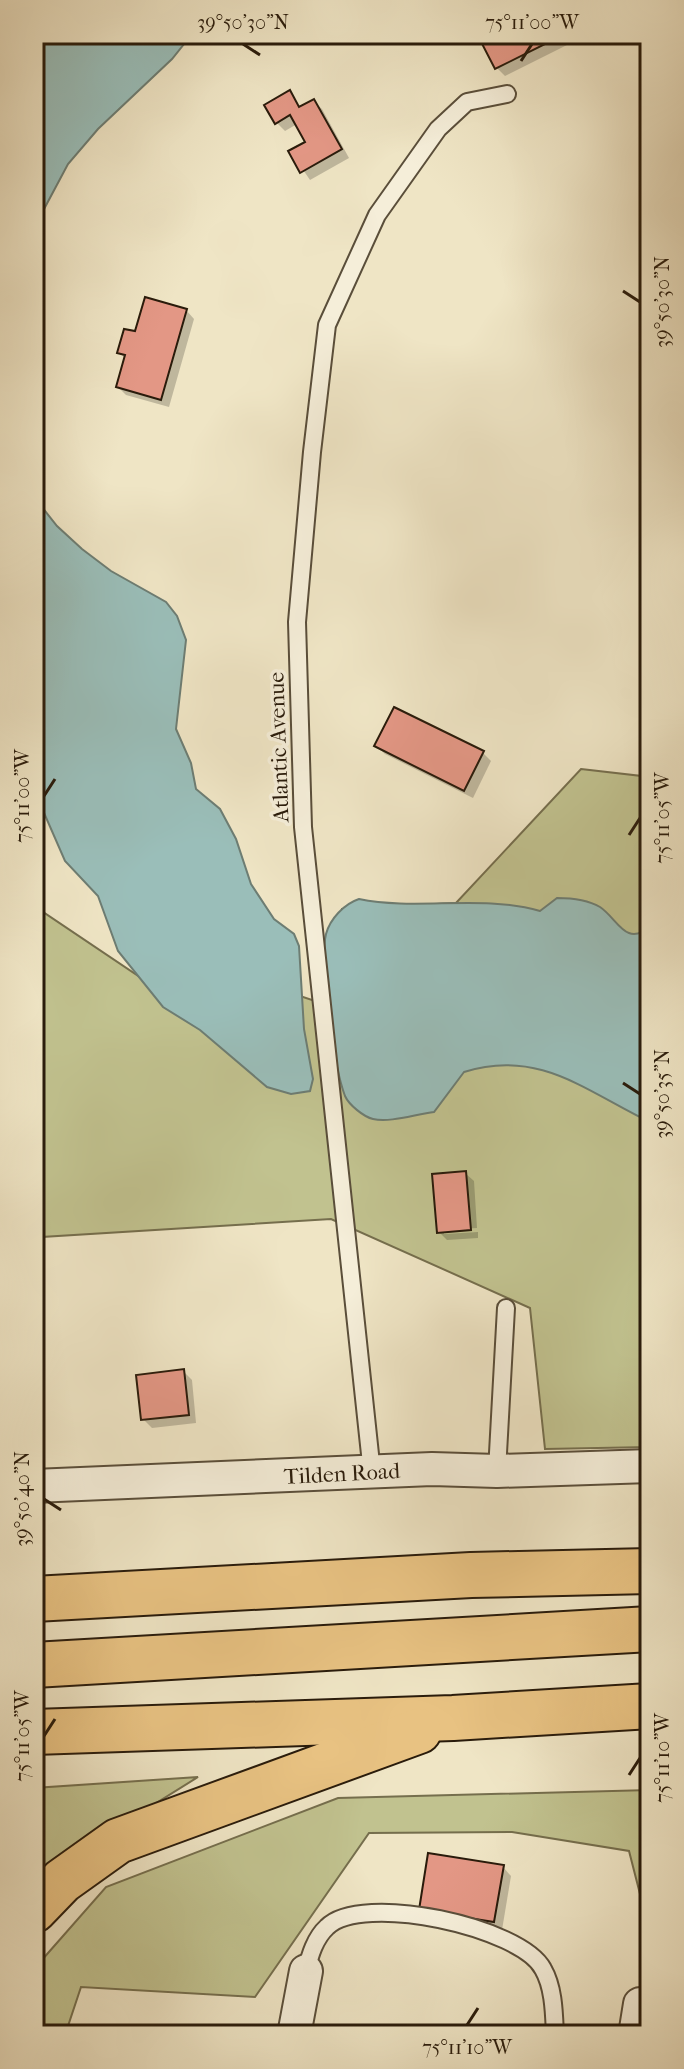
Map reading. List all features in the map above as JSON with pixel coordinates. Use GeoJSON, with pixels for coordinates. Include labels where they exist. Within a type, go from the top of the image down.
{"type":"FeatureCollection","features":[{"type":"Feature","properties":{"kind":"highway"},"geometry":{"type":"LineString","coordinates":[[34,1599],[471,1575],[650,1571]]}},
{"type":"Feature","properties":{"kind":"highway"},"geometry":{"type":"LineString","coordinates":[[34,1665],[650,1629]]}},
{"type":"Feature","properties":{"kind":"highway"},"geometry":{"type":"LineString","coordinates":[[34,1732],[453,1718],[650,1706]]}},
{"type":"Feature","properties":{"kind":"highway"},"geometry":{"type":"LineString","coordinates":[[34,1910],[62,1881],[118,1841],[453,1718]]}},
{"type":"Feature","properties":{"kind":"street","name":"Tilden Road"},"geometry":{"type":"LineString","coordinates":[[34,1486],[432,1469],[497,1471],[650,1466]]}},
{"type":"Feature","properties":{"kind":"street"},"geometry":{"type":"LineString","coordinates":[[294,2035],[306,1971]]}},
{"type":"Feature","properties":{"kind":"lane","name":"Atlantic Avenue"},"geometry":{"type":"LineString","coordinates":[[372,1473],[303,827],[297,622],[312,452],[327,325],[377,215],[438,129],[467,102],[507,94]]}},
{"type":"Feature","properties":{"kind":"lane"},"geometry":{"type":"LineString","coordinates":[[497,1471],[506,1308]]}},
{"type":"Feature","properties":{"kind":"lane"},"geometry":{"type":"LineString","coordinates":[[306,1971],[313,1947],[328,1925],[353,1914],[384,1911],[491,1933],[518,1945],[543,1967],[553,2002],[555,2035]]}},
{"type":"Feature","properties":{"kind":"green space"},"geometry":{"type":"Polygon","coordinates":[[[581,769],[650,777],[650,1447],[545,1449],[530,1308],[331,1219],[42,1237],[34,1265],[34,906],[308,1090],[282,990],[321,1003],[342,909],[456,903],[581,769]]]}},
{"type":"Feature","properties":{"kind":"green space"},"geometry":{"type":"Polygon","coordinates":[[[198,1777],[60,1863],[34,1887],[34,1788],[198,1777]]]}},
{"type":"Feature","properties":{"kind":"green space"},"geometry":{"type":"Polygon","coordinates":[[[650,1790],[650,1933],[629,1851],[512,1832],[369,1833],[255,1997],[81,1987],[65,2035],[34,2035],[34,1969],[106,1887],[338,1798],[650,1790]]]}},
{"type":"Feature","properties":{"kind":"water"},"geometry":{"type":"Polygon","coordinates":[[[34,34],[192,34],[172,59],[98,129],[68,164],[43,211],[34,238],[34,34]]]}},
{"type":"Feature","properties":{"kind":"water"},"geometry":{"type":"Polygon","coordinates":[[[34,497],[57,526],[82,549],[111,571],[166,602],[177,616],[186,640],[176,729],[191,763],[196,789],[220,809],[236,839],[251,884],[274,919],[294,934],[299,946],[304,1029],[313,1079],[310,1091],[291,1094],[267,1087],[200,1030],[163,1007],[118,951],[98,896],[65,861],[34,790],[34,497]]]}},
{"type":"Feature","properties":{"kind":"water"},"geometry":{"type":"Polygon","coordinates":[[[557,898],[579,900],[600,907],[628,933],[634,934],[650,927],[650,1122],[562,1077],[516,1065],[464,1072],[434,1112],[380,1120],[365,1116],[353,1107],[345,1096],[332,1040],[324,968],[326,934],[338,913],[359,899],[403,904],[495,904],[540,911],[557,898]]]}},
{"type":"Feature","properties":{"kind":"building"},"geometry":{"type":"Polygon","coordinates":[[[477,34],[565,34],[495,69],[477,34]]]}},
{"type":"Feature","properties":{"kind":"building"},"geometry":{"type":"Polygon","coordinates":[[[290,90],[299,107],[314,99],[342,149],[300,173],[288,151],[305,142],[290,115],[275,124],[264,105],[290,90]]]}},
{"type":"Feature","properties":{"kind":"building"},"geometry":{"type":"Polygon","coordinates":[[[145,297],[187,309],[161,400],[116,387],[125,355],[117,353],[124,329],[135,331],[145,297]]]}},
{"type":"Feature","properties":{"kind":"building"},"geometry":{"type":"Polygon","coordinates":[[[394,707],[484,751],[464,791],[374,746],[394,707]]]}},
{"type":"Feature","properties":{"kind":"building"},"geometry":{"type":"Polygon","coordinates":[[[466,1171],[471,1230],[437,1233],[432,1174],[466,1171]]]}},
{"type":"Feature","properties":{"kind":"building"},"geometry":{"type":"Polygon","coordinates":[[[184,1369],[189,1415],[141,1420],[136,1375],[184,1369]]]}},
{"type":"Feature","properties":{"kind":"building"},"geometry":{"type":"Polygon","coordinates":[[[428,1853],[504,1865],[494,1922],[419,1910],[428,1853]]]}}]}
